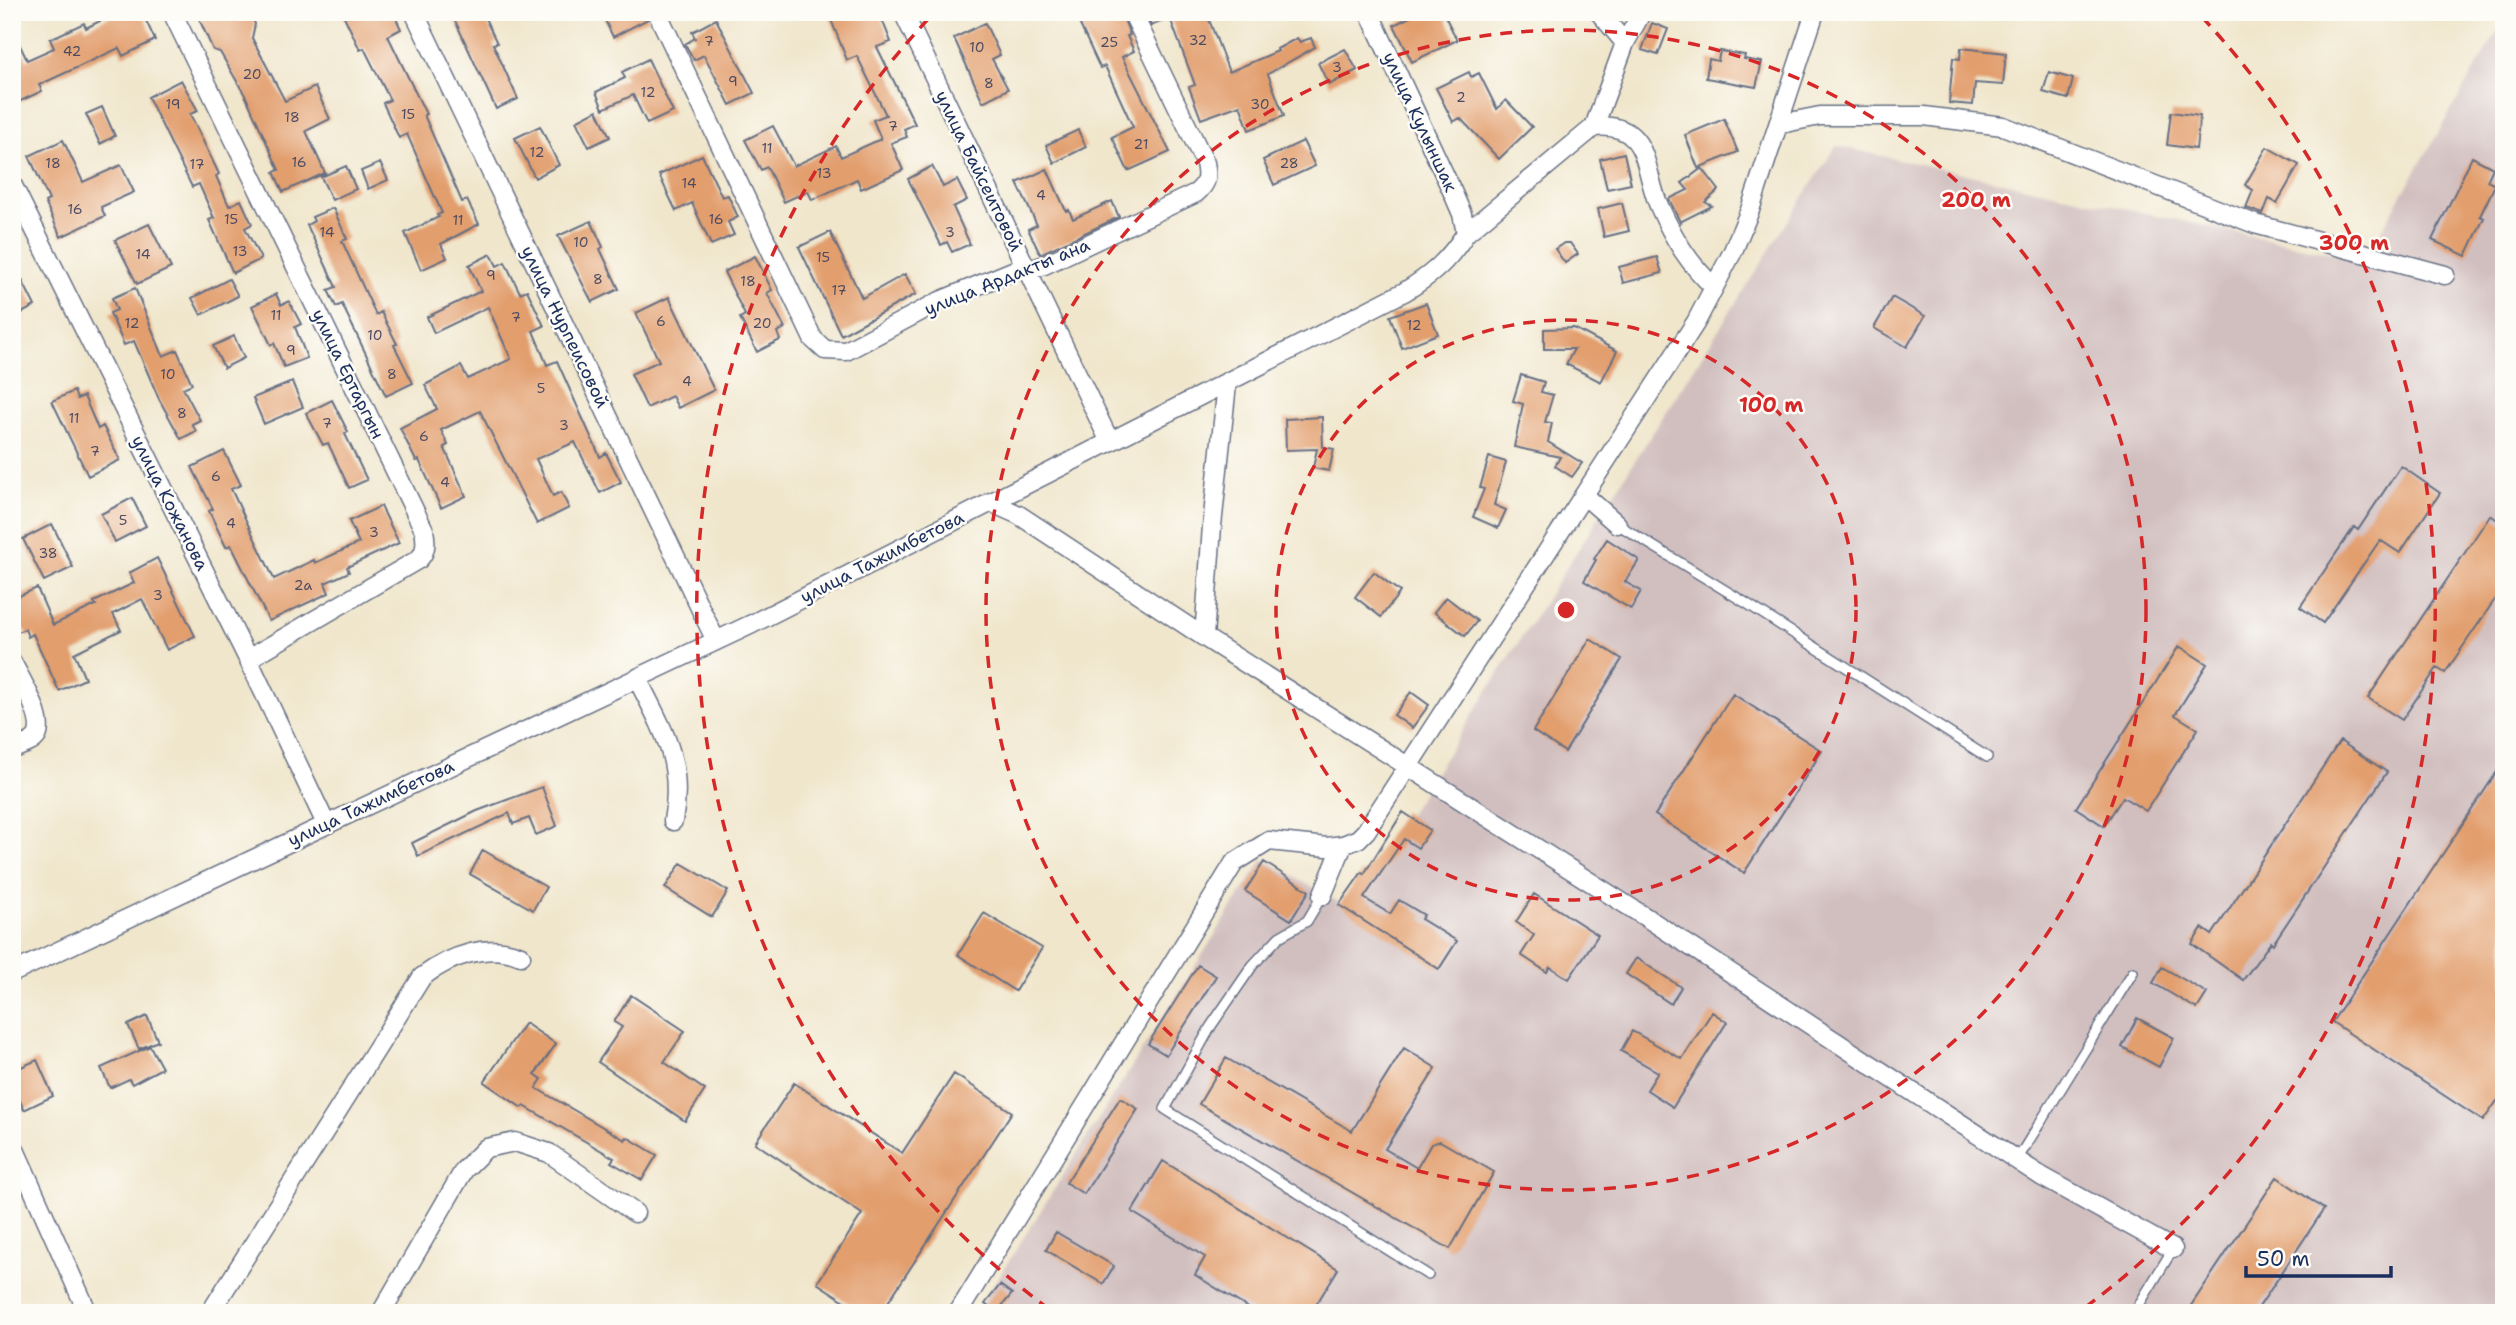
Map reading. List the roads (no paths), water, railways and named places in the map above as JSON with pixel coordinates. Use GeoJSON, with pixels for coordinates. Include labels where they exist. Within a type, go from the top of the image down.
{"type":"FeatureCollection","features":[{"type":"Feature","properties":{"kind":"street","name":"улица Ертаргын"},"geometry":{"type":"LineString","coordinates":[[173,12],[424,530],[425,538],[423,555],[419,559],[248,659]]}},
{"type":"Feature","properties":{"kind":"street","name":"улица Нурпеисовой"},"geometry":{"type":"LineString","coordinates":[[414,12],[716,641]]}},
{"type":"Feature","properties":{"kind":"street","name":"улица Ардакты ана"},"geometry":{"type":"LineString","coordinates":[[657,12],[813,340],[825,350],[846,351],[940,301],[1015,270],[1033,269],[1196,194],[1206,181],[1205,163],[1132,12]]}},
{"type":"Feature","properties":{"kind":"street","name":"улица Байсеитовой"},"geometry":{"type":"LineString","coordinates":[[903,12],[1110,442]]}},
{"type":"Feature","properties":{"kind":"street","name":"улица Кулыншак"},"geometry":{"type":"LineString","coordinates":[[1369,12],[1457,202],[1466,233]]}},
{"type":"Feature","properties":{"kind":"street"},"geometry":{"type":"LineString","coordinates":[[1599,12],[1625,43]]}},
{"type":"Feature","properties":{"kind":"street"},"geometry":{"type":"LineString","coordinates":[[1642,12],[1625,43],[1594,127],[1613,127],[1628,133],[1640,148],[1651,175],[1658,205],[1670,228],[1693,268],[1714,287]]}},
{"type":"Feature","properties":{"kind":"street"},"geometry":{"type":"LineString","coordinates":[[958,1313],[1234,863],[1269,841],[1307,846],[1343,845],[1358,839],[1366,831],[1696,322],[1750,210],[1815,12]]}},
{"type":"Feature","properties":{"kind":"street"},"geometry":{"type":"LineString","coordinates":[[1780,124],[1820,116],[1924,116],[2003,126],[2255,224],[2445,275]]}},
{"type":"Feature","properties":{"kind":"street","name":"улица Тажимбетова"},"geometry":{"type":"LineString","coordinates":[[12,973],[638,680],[1227,384],[1412,287],[1428,277],[1451,256],[1466,233],[1594,127]]}},
{"type":"Feature","properties":{"kind":"street","name":"улица Кожанова"},"geometry":{"type":"LineString","coordinates":[[12,184],[248,659],[326,824]]}},
{"type":"Feature","properties":{"kind":"street"},"geometry":{"type":"LineString","coordinates":[[1204,637],[1227,384]]}},
{"type":"Feature","properties":{"kind":"street"},"geometry":{"type":"LineString","coordinates":[[1584,495],[1617,524]]}},
{"type":"Feature","properties":{"kind":"street"},"geometry":{"type":"LineString","coordinates":[[990,502],[1019,515],[1204,637],[1647,918],[2017,1160],[2173,1249]]}},
{"type":"Feature","properties":{"kind":"street"},"geometry":{"type":"LineString","coordinates":[[12,662],[36,710],[38,728],[32,741],[12,749]]}},
{"type":"Feature","properties":{"kind":"street"},"geometry":{"type":"LineString","coordinates":[[638,680],[668,739],[676,780],[677,800],[673,821]]}},
{"type":"Feature","properties":{"kind":"street"},"geometry":{"type":"LineString","coordinates":[[1322,897],[1343,845]]}},
{"type":"Feature","properties":{"kind":"street"},"geometry":{"type":"LineString","coordinates":[[210,1313],[422,977],[441,963],[464,954],[506,950],[521,956]]}},
{"type":"Feature","properties":{"kind":"street"},"geometry":{"type":"LineString","coordinates":[[381,1313],[464,1170],[486,1148],[515,1142],[549,1153],[635,1213]]}},
{"type":"Feature","properties":{"kind":"street"},"geometry":{"type":"LineString","coordinates":[[12,1143],[88,1313]]}},
{"type":"Feature","properties":{"kind":"lane"},"geometry":{"type":"LineString","coordinates":[[1617,524],[1987,757]]}},
{"type":"Feature","properties":{"kind":"lane"},"geometry":{"type":"LineString","coordinates":[[1322,897],[1307,921],[1279,937],[1253,965],[1211,1026],[1166,1109],[1428,1275]]}},
{"type":"Feature","properties":{"kind":"lane"},"geometry":{"type":"LineString","coordinates":[[2017,1160],[2133,972]]}},
{"type":"Feature","properties":{"kind":"lane"},"geometry":{"type":"LineString","coordinates":[[2134,1313],[2173,1249]]}}]}
